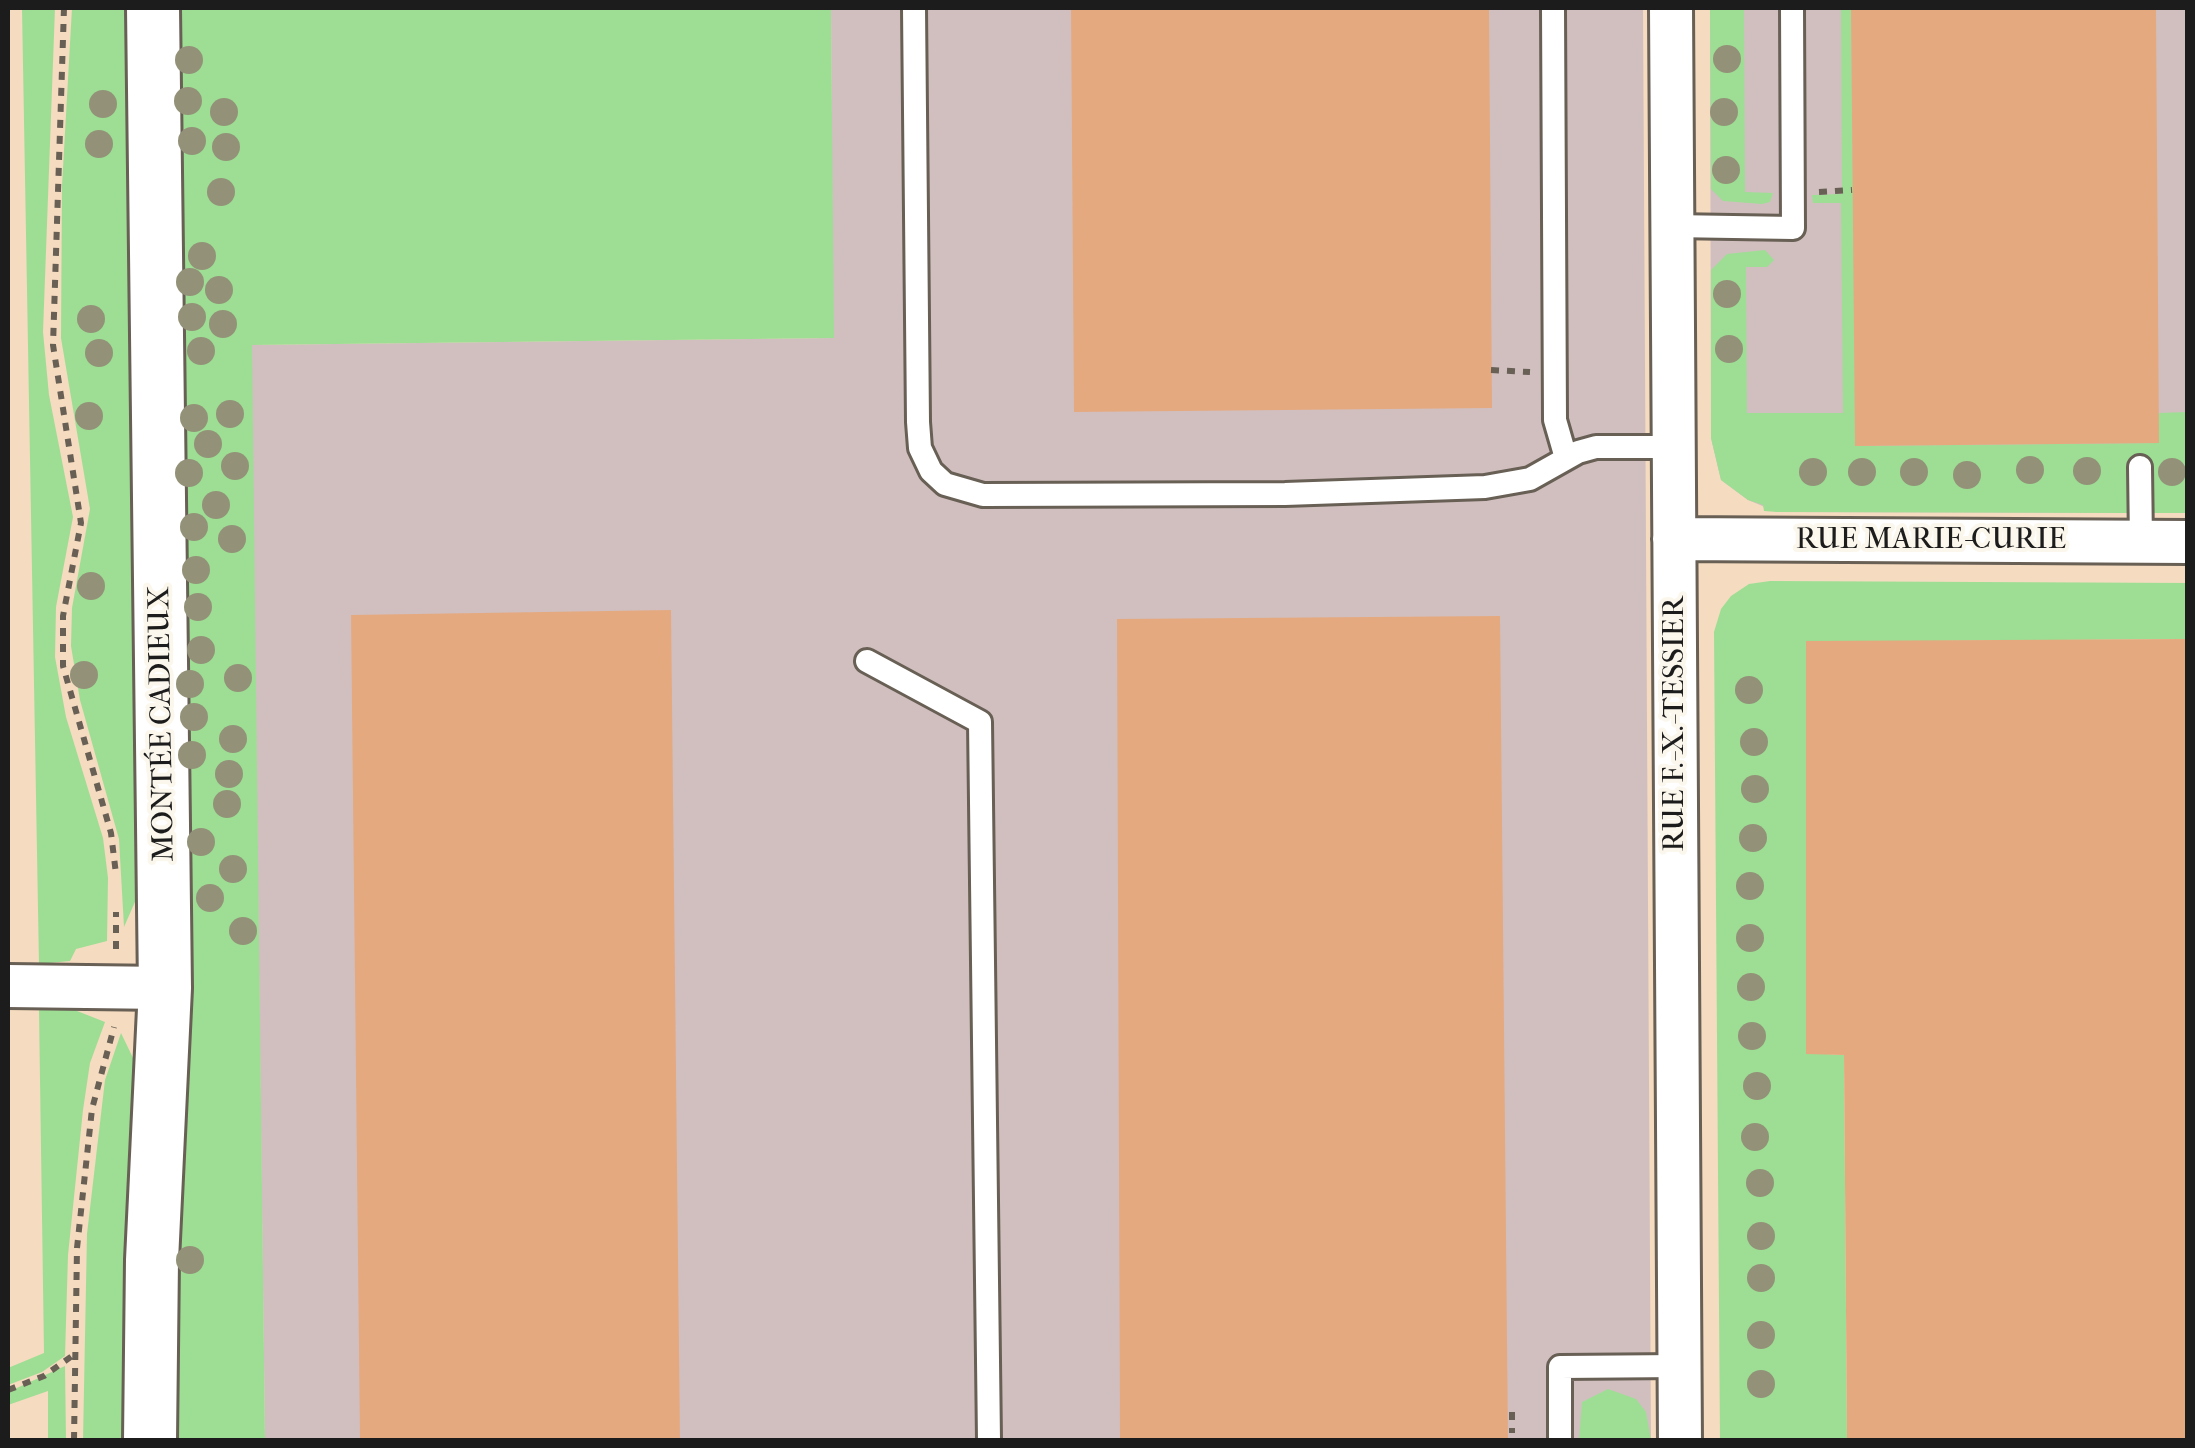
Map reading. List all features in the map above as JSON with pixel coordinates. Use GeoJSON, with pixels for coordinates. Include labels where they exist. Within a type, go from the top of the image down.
{"type":"FeatureCollection","features":[{"type":"Feature","properties":{"kind":"street","name":"MONTÉE CADIEUX"},"geometry":{"type":"LineString","coordinates":[[150,1440],[152,1260],[165,988],[152,8]]}},
{"type":"Feature","properties":{"kind":"street","name":"RUE F.-X.-TESSIER"},"geometry":{"type":"LineString","coordinates":[[1672,8],[1680,1440]]}},
{"type":"Feature","properties":{"kind":"street","name":"RUE MARIE-CURIE"},"geometry":{"type":"LineString","coordinates":[[1674,539],[2188,542]]}},
{"type":"Feature","properties":{"kind":"street"},"geometry":{"type":"LineString","coordinates":[[8,986],[165,988]]}},
{"type":"Feature","properties":{"kind":"lane"},"geometry":{"type":"LineString","coordinates":[[914,8],[918,422],[920,448],[932,471],[945,484],[983,494],[1285,494],[1485,487],[1530,479],[1566,458],[1596,447],[1675,448]]}},
{"type":"Feature","properties":{"kind":"lane"},"geometry":{"type":"LineString","coordinates":[[1553,8],[1555,420],[1566,458]]}},
{"type":"Feature","properties":{"kind":"lane"},"geometry":{"type":"LineString","coordinates":[[1673,226],[1794,228],[1792,8]]}},
{"type":"Feature","properties":{"kind":"lane"},"geometry":{"type":"LineString","coordinates":[[2140,467],[2142,542]]}},
{"type":"Feature","properties":{"kind":"lane"},"geometry":{"type":"LineString","coordinates":[[867,662],[980,722],[989,1440]]}},
{"type":"Feature","properties":{"kind":"lane"},"geometry":{"type":"LineString","coordinates":[[1560,1440],[1560,1366],[1680,1366]]}},
{"type":"Feature","properties":{"kind":"path","name":"MONTÉE CADIEUX"},"geometry":{"type":"LineString","coordinates":[[64,8],[52,346],[82,523],[63,616],[62,652],[70,698],[111,832],[116,890]]}},
{"type":"Feature","properties":{"kind":"path"},"geometry":{"type":"LineString","coordinates":[[1842,191],[1852,190]]}},
{"type":"Feature","properties":{"kind":"path"},"geometry":{"type":"LineString","coordinates":[[116,905],[116,934]]}},
{"type":"Feature","properties":{"kind":"path"},"geometry":{"type":"LineString","coordinates":[[74,1440],[76,1248],[92,1110],[114,1026]]}},
{"type":"Feature","properties":{"kind":"path"},"geometry":{"type":"LineString","coordinates":[[8,1390],[44,1376],[72,1356]]}},
{"type":"Feature","properties":{"kind":"path"},"geometry":{"type":"LineString","coordinates":[[1510,1436],[1512,1412]]}},
{"type":"Feature","properties":{"kind":"shaded area"},"geometry":{"type":"Polygon","coordinates":[[[831,8],[1643,8],[1651,1440],[265,1440],[251,345],[833,338],[831,8]]]}},
{"type":"Feature","properties":{"kind":"shaded area"},"geometry":{"type":"Polygon","coordinates":[[[1710,8],[2187,8],[2187,513],[1777,512],[1748,500],[1721,480],[1711,438],[1710,8]]]}},
{"type":"Feature","properties":{"kind":"green space"},"geometry":{"type":"Polygon","coordinates":[[[22,8],[55,8],[43,332],[49,395],[73,517],[56,607],[55,657],[66,717],[103,838],[108,878],[107,941],[76,949],[70,961],[39,964],[22,8]]]}},
{"type":"Feature","properties":{"kind":"green space"},"geometry":{"type":"Polygon","coordinates":[[[72,8],[126,8],[141,888],[124,927],[119,839],[80,700],[71,646],[72,608],[90,509],[61,338],[62,186],[72,8]]]}},
{"type":"Feature","properties":{"kind":"green space"},"geometry":{"type":"Polygon","coordinates":[[[177,8],[831,8],[834,338],[252,345],[265,1440],[174,1440],[189,930],[177,8]]]}},
{"type":"Feature","properties":{"kind":"green space"},"geometry":{"type":"Polygon","coordinates":[[[1710,8],[1744,8],[1745,192],[1773,193],[1770,202],[1723,201],[1711,189],[1710,8]]]}},
{"type":"Feature","properties":{"kind":"green space"},"geometry":{"type":"Polygon","coordinates":[[[1841,8],[1851,8],[1856,446],[2158,443],[2159,413],[2187,412],[2187,513],[2152,513],[2153,461],[2129,459],[2127,513],[1764,511],[1763,505],[1748,500],[1721,480],[1711,438],[1711,270],[1727,254],[1765,250],[1774,260],[1767,267],[1746,267],[1747,413],[1843,413],[1841,203],[1813,203],[1812,195],[1842,194],[1841,8]]]}},
{"type":"Feature","properties":{"kind":"green space"},"geometry":{"type":"Polygon","coordinates":[[[2187,583],[2187,639],[1806,642],[1806,1053],[1844,1055],[1847,1440],[1720,1440],[1714,632],[1721,609],[1731,596],[1749,584],[2187,583]]]}},
{"type":"Feature","properties":{"kind":"green space"},"geometry":{"type":"Polygon","coordinates":[[[72,1009],[105,1022],[90,1063],[83,1110],[68,1255],[65,1356],[42,1372],[8,1385],[8,1368],[44,1353],[39,1010],[72,1009]]]}},
{"type":"Feature","properties":{"kind":"green space"},"geometry":{"type":"Polygon","coordinates":[[[121,1033],[134,1060],[126,1230],[124,1440],[83,1440],[87,1234],[105,1080],[121,1033]]]}},
{"type":"Feature","properties":{"kind":"green space"},"geometry":{"type":"Polygon","coordinates":[[[65,1366],[66,1440],[48,1440],[48,1391],[8,1405],[8,1392],[65,1366]]]}},
{"type":"Feature","properties":{"kind":"green space"},"geometry":{"type":"Polygon","coordinates":[[[1608,1389],[1636,1399],[1646,1412],[1651,1440],[1579,1440],[1582,1402],[1608,1389]]]}},
{"type":"Feature","properties":{"kind":"building"},"geometry":{"type":"Polygon","coordinates":[[[1071,8],[1489,8],[1492,408],[1074,412],[1071,8]]]}},
{"type":"Feature","properties":{"kind":"building"},"geometry":{"type":"Polygon","coordinates":[[[1851,8],[2156,8],[2159,443],[1855,446],[1851,8]]]}},
{"type":"Feature","properties":{"kind":"building"},"geometry":{"type":"Polygon","coordinates":[[[671,610],[680,1440],[360,1440],[351,615],[671,610]]]}},
{"type":"Feature","properties":{"kind":"building"},"geometry":{"type":"Polygon","coordinates":[[[1500,616],[1508,1440],[1120,1440],[1117,619],[1500,616]]]}},
{"type":"Feature","properties":{"kind":"building"},"geometry":{"type":"Polygon","coordinates":[[[2188,639],[2188,1440],[1847,1440],[1844,1055],[1806,1054],[1806,641],[2188,639]]]}}]}
